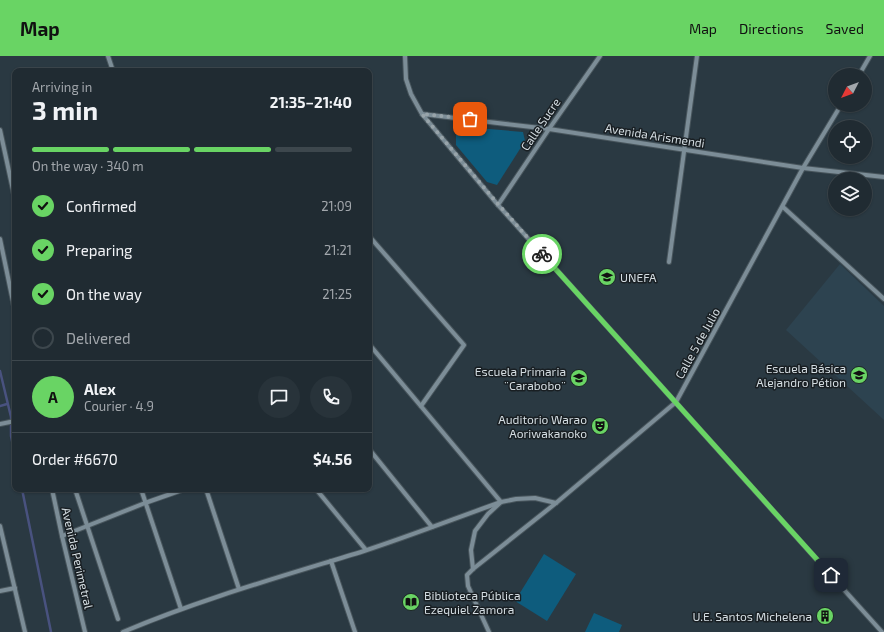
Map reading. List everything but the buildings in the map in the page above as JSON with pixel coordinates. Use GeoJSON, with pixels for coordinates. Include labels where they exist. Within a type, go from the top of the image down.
{"type":"FeatureCollection","features":[{"type":"Feature","properties":{"kind":"street"},"geometry":{"type":"LineString","coordinates":[[108,56],[111,68]]}},
{"type":"Feature","properties":{"kind":"street"},"geometry":{"type":"LineString","coordinates":[[405,56],[406,79],[411,94],[422,114],[498,204],[882,632]]}},
{"type":"Feature","properties":{"kind":"street","name":"Calle Sucre"},"geometry":{"type":"LineString","coordinates":[[498,204],[548,128],[600,56]]}},
{"type":"Feature","properties":{"kind":"street"},"geometry":{"type":"LineString","coordinates":[[669,262],[698,56]]}},
{"type":"Feature","properties":{"kind":"street"},"geometry":{"type":"LineString","coordinates":[[863,68],[870,56]]}},
{"type":"Feature","properties":{"kind":"street","name":"Calle 5 de Julio"},"geometry":{"type":"LineString","coordinates":[[473,569],[556,504],[676,402],[803,168],[837,112]]}},
{"type":"Feature","properties":{"kind":"street","name":"Avenida Arismendi"},"geometry":{"type":"LineString","coordinates":[[422,114],[548,128],[803,168],[884,177]]}},
{"type":"Feature","properties":{"kind":"street"},"geometry":{"type":"LineString","coordinates":[[0,130],[12,185]]}},
{"type":"Feature","properties":{"kind":"street"},"geometry":{"type":"LineString","coordinates":[[783,207],[884,299]]}},
{"type":"Feature","properties":{"kind":"street"},"geometry":{"type":"LineString","coordinates":[[0,239],[12,297]]}},
{"type":"Feature","properties":{"kind":"street"},"geometry":{"type":"LineString","coordinates":[[372,239],[464,345],[421,406]]}},
{"type":"Feature","properties":{"kind":"street"},"geometry":{"type":"LineString","coordinates":[[372,348],[501,502]]}},
{"type":"Feature","properties":{"kind":"street"},"geometry":{"type":"LineString","coordinates":[[0,424],[12,422]]}},
{"type":"Feature","properties":{"kind":"street"},"geometry":{"type":"LineString","coordinates":[[372,454],[432,527]]}},
{"type":"Feature","properties":{"kind":"street","name":"Avenida Perimetral"},"geometry":{"type":"LineString","coordinates":[[53,492],[85,632]]}},
{"type":"Feature","properties":{"kind":"street"},"geometry":{"type":"LineString","coordinates":[[76,492],[118,619]]}},
{"type":"Feature","properties":{"kind":"street"},"geometry":{"type":"LineString","coordinates":[[142,492],[181,609]]}},
{"type":"Feature","properties":{"kind":"street"},"geometry":{"type":"LineString","coordinates":[[62,536],[177,492]]}},
{"type":"Feature","properties":{"kind":"street"},"geometry":{"type":"LineString","coordinates":[[207,492],[239,589]]}},
{"type":"Feature","properties":{"kind":"street"},"geometry":{"type":"LineString","coordinates":[[318,492],[366,550]]}},
{"type":"Feature","properties":{"kind":"street"},"geometry":{"type":"LineString","coordinates":[[123,632],[181,609],[239,589],[366,550],[501,502],[516,499],[535,498],[556,504]]}},
{"type":"Feature","properties":{"kind":"street"},"geometry":{"type":"LineString","coordinates":[[490,632],[468,586],[467,575],[473,569],[471,550],[476,531],[488,514],[501,502]]}},
{"type":"Feature","properties":{"kind":"street"},"geometry":{"type":"LineString","coordinates":[[0,526],[25,632]]}},
{"type":"Feature","properties":{"kind":"street"},"geometry":{"type":"LineString","coordinates":[[331,561],[355,632]]}},
{"type":"Feature","properties":{"kind":"street"},"geometry":{"type":"LineString","coordinates":[[0,591],[15,588]]}},
{"type":"Feature","properties":{"kind":"shaded area"},"geometry":{"type":"Polygon","coordinates":[[[466,127],[523,132],[525,141],[497,185],[487,182],[456,145],[456,130],[466,127]]]}},
{"type":"Feature","properties":{"kind":"shaded area","name":"Escuela Básica Alejandro Pétion"},"geometry":{"type":"Polygon","coordinates":[[[840,264],[884,306],[884,420],[786,330],[840,264]]]}},
{"type":"Feature","properties":{"kind":"shaded area"},"geometry":{"type":"Polygon","coordinates":[[[544,554],[576,574],[547,621],[515,601],[544,554]]]}},
{"type":"Feature","properties":{"kind":"shaded area"},"geometry":{"type":"Polygon","coordinates":[[[594,613],[622,625],[619,632],[585,632],[594,613]]]}},
{"type":"Feature","properties":{"kind":"waterway"},"geometry":{"type":"LineString","coordinates":[[0,371],[11,417],[12,441]]}},
{"type":"Feature","properties":{"kind":"waterway"},"geometry":{"type":"LineString","coordinates":[[0,406],[7,404]]}},
{"type":"Feature","properties":{"kind":"waterway"},"geometry":{"type":"LineString","coordinates":[[23,492],[51,632]]}},
{"type":"Feature","properties":{"kind":"way so far"},"geometry":{"type":"LineString","coordinates":[[470,119],[422,114],[542,254]]}},
{"type":"Feature","properties":{"kind":"place","name":"UNEFA"},"geometry":{"type":"Point","coordinates":[607,277]}},
{"type":"Feature","properties":{"kind":"place","name":"Escuela Básica Alejandro Pétion"},"geometry":{"type":"Point","coordinates":[859,375]}},
{"type":"Feature","properties":{"kind":"place","name":"Escuela Primaria ¨Carabobo¨"},"geometry":{"type":"Point","coordinates":[579,378]}},
{"type":"Feature","properties":{"kind":"place","name":"Auditorio Warao Aoriwakanoko"},"geometry":{"type":"Point","coordinates":[600,426]}},
{"type":"Feature","properties":{"kind":"place","name":"Biblioteca Pública Ezequiel Zamora"},"geometry":{"type":"Point","coordinates":[411,602]}},
{"type":"Feature","properties":{"kind":"place","name":"U.E. Santos Michelena"},"geometry":{"type":"Point","coordinates":[825,616]}},
{"type":"Feature","properties":{"kind":"route"},"geometry":{"type":"LineString","coordinates":[[542,254],[831,575]]}}]}
